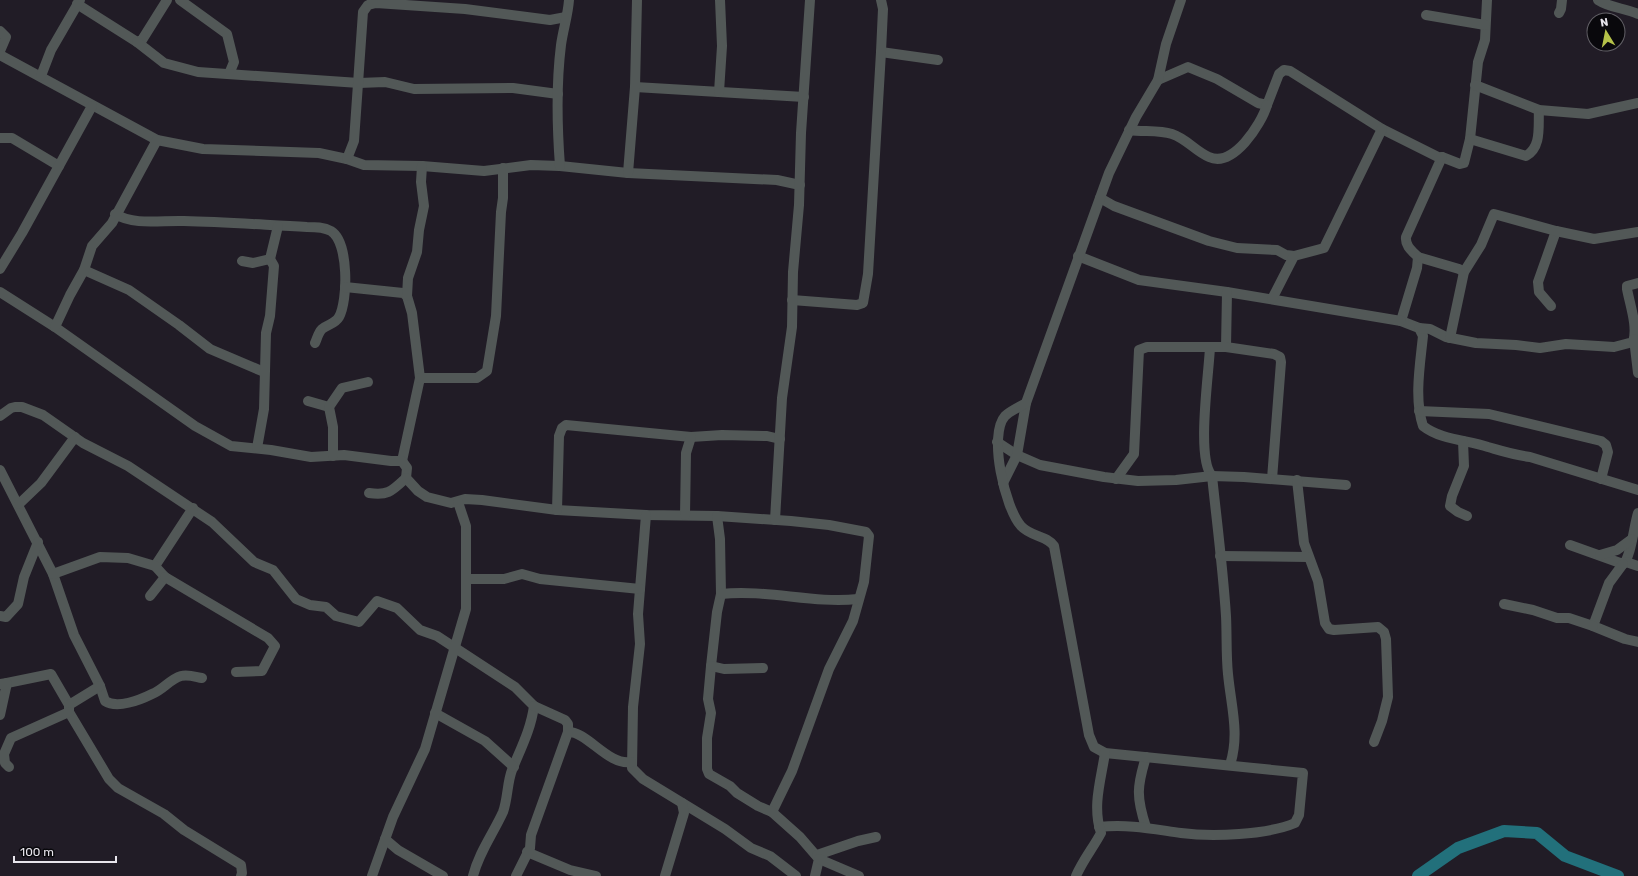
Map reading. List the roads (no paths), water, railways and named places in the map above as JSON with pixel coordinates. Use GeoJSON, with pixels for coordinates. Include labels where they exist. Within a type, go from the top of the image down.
{"type":"FeatureCollection","features":[{"type":"Feature","properties":{"kind":"street"},"geometry":{"type":"LineString","coordinates":[[137,42],[142,40],[167,0]]}},
{"type":"Feature","properties":{"kind":"street"},"geometry":{"type":"LineString","coordinates":[[180,0],[227,34],[234,62],[229,74]]}},
{"type":"Feature","properties":{"kind":"street"},"geometry":{"type":"LineString","coordinates":[[560,166],[557,127],[558,94],[561,46],[569,0]]}},
{"type":"Feature","properties":{"kind":"street"},"geometry":{"type":"LineString","coordinates":[[628,173],[635,87],[637,0]]}},
{"type":"Feature","properties":{"kind":"street"},"geometry":{"type":"LineString","coordinates":[[719,92],[722,46],[720,0]]}},
{"type":"Feature","properties":{"kind":"street"},"geometry":{"type":"LineString","coordinates":[[775,520],[782,398],[790,349],[793,272],[800,185],[810,0]]}},
{"type":"Feature","properties":{"kind":"street"},"geometry":{"type":"LineString","coordinates":[[792,300],[857,306],[863,303],[868,274],[881,52],[883,9],[881,0]]}},
{"type":"Feature","properties":{"kind":"street"},"geometry":{"type":"LineString","coordinates":[[1003,483],[1016,455],[1026,403],[1078,256],[1109,173],[1129,130],[1158,80],[1166,44],[1181,0]]}},
{"type":"Feature","properties":{"kind":"street"},"geometry":{"type":"LineString","coordinates":[[1129,130],[1170,134],[1182,138],[1209,157],[1223,159],[1229,157],[1259,125],[1279,74],[1284,70],[1290,71],[1382,129],[1440,158],[1442,157],[1460,164],[1464,163],[1470,139],[1478,62],[1485,40],[1487,0]]}},
{"type":"Feature","properties":{"kind":"street"},"geometry":{"type":"LineString","coordinates":[[1559,13],[1562,0]]}},
{"type":"Feature","properties":{"kind":"street"},"geometry":{"type":"LineString","coordinates":[[1598,0],[1611,6],[1630,10],[1638,14]]}},
{"type":"Feature","properties":{"kind":"street"},"geometry":{"type":"LineString","coordinates":[[41,76],[51,50],[79,2],[137,42],[164,63],[198,72],[359,83],[385,82],[414,89],[513,88],[558,94]]}},
{"type":"Feature","properties":{"kind":"street"},"geometry":{"type":"LineString","coordinates":[[347,159],[354,141],[365,4],[376,3],[465,10],[550,20],[566,17]]}},
{"type":"Feature","properties":{"kind":"street"},"geometry":{"type":"LineString","coordinates":[[1426,15],[1485,25]]}},
{"type":"Feature","properties":{"kind":"street"},"geometry":{"type":"LineString","coordinates":[[0,31],[6,37],[0,51]]}},
{"type":"Feature","properties":{"kind":"street"},"geometry":{"type":"LineString","coordinates":[[881,52],[938,60]]}},
{"type":"Feature","properties":{"kind":"street"},"geometry":{"type":"LineString","coordinates":[[0,55],[21,68],[41,76],[92,106],[157,140],[203,149],[319,153],[347,159],[364,165],[422,166],[484,171],[531,165],[560,166],[628,173],[777,180],[800,185]]}},
{"type":"Feature","properties":{"kind":"street"},"geometry":{"type":"LineString","coordinates":[[1158,80],[1188,67],[1217,79],[1258,103],[1267,105]]}},
{"type":"Feature","properties":{"kind":"street"},"geometry":{"type":"LineString","coordinates":[[1475,85],[1538,110],[1588,114],[1638,104]]}},
{"type":"Feature","properties":{"kind":"street"},"geometry":{"type":"LineString","coordinates":[[635,87],[804,97]]}},
{"type":"Feature","properties":{"kind":"street"},"geometry":{"type":"LineString","coordinates":[[0,269],[92,106]]}},
{"type":"Feature","properties":{"kind":"street"},"geometry":{"type":"LineString","coordinates":[[1470,139],[1526,156],[1531,153],[1537,144],[1538,110]]}},
{"type":"Feature","properties":{"kind":"street"},"geometry":{"type":"LineString","coordinates":[[1100,198],[1114,206],[1209,241],[1237,248],[1277,250],[1286,255],[1294,256],[1324,248],[1382,129]]}},
{"type":"Feature","properties":{"kind":"street"},"geometry":{"type":"LineString","coordinates":[[0,138],[12,138],[59,166]]}},
{"type":"Feature","properties":{"kind":"street"},"geometry":{"type":"LineString","coordinates":[[55,327],[84,270],[92,246],[112,222],[115,214],[157,140]]}},
{"type":"Feature","properties":{"kind":"street"},"geometry":{"type":"LineString","coordinates":[[1442,157],[1405,242],[1418,257],[1464,272]]}},
{"type":"Feature","properties":{"kind":"street"},"geometry":{"type":"LineString","coordinates":[[369,493],[382,495],[396,488],[406,478],[407,468],[402,460],[420,378],[412,313],[407,296],[408,278],[417,252],[419,230],[424,206],[421,182],[422,166]]}},
{"type":"Feature","properties":{"kind":"street"},"geometry":{"type":"LineString","coordinates":[[420,378],[477,378],[487,372],[496,316],[503,198],[503,168]]}},
{"type":"Feature","properties":{"kind":"street"},"geometry":{"type":"LineString","coordinates":[[115,214],[121,218],[135,221],[184,221],[319,228],[331,231],[337,237],[340,244],[345,264],[345,287],[340,316],[334,323],[322,329],[315,343]]}},
{"type":"Feature","properties":{"kind":"street"},"geometry":{"type":"LineString","coordinates":[[1450,338],[1464,272],[1481,245],[1494,214],[1556,231],[1594,239],[1638,232]]}},
{"type":"Feature","properties":{"kind":"street"},"geometry":{"type":"LineString","coordinates":[[257,448],[264,409],[264,372],[274,266],[270,259],[278,226]]}},
{"type":"Feature","properties":{"kind":"street"},"geometry":{"type":"LineString","coordinates":[[1551,306],[1539,292],[1538,282],[1556,231]]}},
{"type":"Feature","properties":{"kind":"street"},"geometry":{"type":"LineString","coordinates":[[1078,256],[1139,280],[1227,292],[1401,320],[1419,328],[1435,331],[1450,338],[1484,344],[1516,345],[1540,348],[1573,344],[1614,347],[1636,342]]}},
{"type":"Feature","properties":{"kind":"street"},"geometry":{"type":"LineString","coordinates":[[1272,299],[1294,256]]}},
{"type":"Feature","properties":{"kind":"street"},"geometry":{"type":"LineString","coordinates":[[1401,320],[1418,268],[1418,257]]}},
{"type":"Feature","properties":{"kind":"street"},"geometry":{"type":"LineString","coordinates":[[242,261],[254,262],[270,259]]}},
{"type":"Feature","properties":{"kind":"street"},"geometry":{"type":"LineString","coordinates":[[84,270],[129,290],[210,349],[264,372]]}},
{"type":"Feature","properties":{"kind":"street"},"geometry":{"type":"LineString","coordinates":[[1638,283],[1628,286],[1627,289],[1635,325],[1638,373]]}},
{"type":"Feature","properties":{"kind":"street"},"geometry":{"type":"LineString","coordinates":[[345,287],[403,293],[407,296]]}},
{"type":"Feature","properties":{"kind":"street"},"geometry":{"type":"LineString","coordinates":[[0,292],[55,327],[195,426],[231,446],[257,448],[311,457],[333,456],[402,460]]}},
{"type":"Feature","properties":{"kind":"street"},"geometry":{"type":"LineString","coordinates":[[1226,348],[1227,292]]}},
{"type":"Feature","properties":{"kind":"street"},"geometry":{"type":"LineString","coordinates":[[1419,328],[1423,336],[1417,395],[1423,426],[1430,431],[1463,441],[1513,455],[1530,457],[1638,490]]}},
{"type":"Feature","properties":{"kind":"street"},"geometry":{"type":"LineString","coordinates":[[1116,479],[1134,454],[1139,350],[1146,347],[1210,347],[1262,351],[1280,357],[1281,362],[1272,479]]}},
{"type":"Feature","properties":{"kind":"street"},"geometry":{"type":"LineString","coordinates":[[1210,347],[1204,433],[1206,469],[1212,476],[1226,617],[1228,675],[1236,737],[1235,750],[1230,765]]}},
{"type":"Feature","properties":{"kind":"street"},"geometry":{"type":"LineString","coordinates":[[333,456],[333,428],[329,407],[342,388],[368,382]]}},
{"type":"Feature","properties":{"kind":"street"},"geometry":{"type":"LineString","coordinates":[[308,401],[329,407]]}},
{"type":"Feature","properties":{"kind":"street"},"geometry":{"type":"LineString","coordinates":[[1026,403],[1005,416],[999,426],[997,442],[1003,483],[1006,498],[1014,517],[1020,525],[1028,533],[1045,539],[1054,546],[1089,735],[1094,747],[1105,753],[1303,773],[1299,815],[1295,823],[1281,829],[1216,834],[1181,833],[1121,824],[1099,827]]}},
{"type":"Feature","properties":{"kind":"street"},"geometry":{"type":"LineString","coordinates":[[0,416],[10,408],[22,407],[43,415],[83,443],[128,466],[168,494],[193,508],[212,522],[254,562],[272,570],[280,577],[296,599],[310,605],[326,607],[336,616],[359,622],[377,601],[397,608],[420,630],[437,636],[515,686],[534,706],[565,720],[568,724],[568,732],[531,835],[530,848],[516,876]]}},
{"type":"Feature","properties":{"kind":"street"},"geometry":{"type":"LineString","coordinates":[[1419,411],[1489,414],[1601,442],[1606,445],[1608,452],[1601,479]]}},
{"type":"Feature","properties":{"kind":"street"},"geometry":{"type":"LineString","coordinates":[[557,510],[560,436],[564,426],[575,425],[691,437],[722,435],[767,436],[780,439]]}},
{"type":"Feature","properties":{"kind":"street"},"geometry":{"type":"LineString","coordinates":[[19,504],[41,482],[74,437]]}},
{"type":"Feature","properties":{"kind":"street"},"geometry":{"type":"LineString","coordinates":[[685,515],[686,453],[691,437]]}},
{"type":"Feature","properties":{"kind":"street"},"geometry":{"type":"LineString","coordinates":[[1463,441],[1464,466],[1452,496],[1450,506],[1458,512],[1468,516]]}},
{"type":"Feature","properties":{"kind":"street"},"geometry":{"type":"LineString","coordinates":[[997,442],[1016,455],[1040,465],[1116,479],[1138,481],[1176,480],[1212,476],[1297,480],[1346,485]]}},
{"type":"Feature","properties":{"kind":"street"},"geometry":{"type":"LineString","coordinates":[[0,470],[19,504],[53,574],[74,635],[100,686],[105,701],[109,704],[123,704],[152,694],[183,675],[202,678]]}},
{"type":"Feature","properties":{"kind":"street"},"geometry":{"type":"LineString","coordinates":[[406,478],[418,492],[427,497],[451,503],[465,499],[557,510],[646,515],[717,516],[775,520],[811,523],[866,532],[869,536],[868,555],[864,582],[853,621],[829,669],[802,747],[786,786],[772,812]]}},
{"type":"Feature","properties":{"kind":"street"},"geometry":{"type":"LineString","coordinates":[[1297,480],[1304,543],[1318,581],[1325,623],[1329,629],[1334,630],[1378,627],[1384,632],[1386,639],[1388,697],[1382,721],[1374,742]]}},
{"type":"Feature","properties":{"kind":"street"},"geometry":{"type":"LineString","coordinates":[[372,876],[385,839],[425,749],[456,648],[466,609],[466,526],[458,502]]}},
{"type":"Feature","properties":{"kind":"street"},"geometry":{"type":"LineString","coordinates":[[154,566],[193,508]]}},
{"type":"Feature","properties":{"kind":"street"},"geometry":{"type":"LineString","coordinates":[[1593,626],[1609,583],[1625,563],[1638,514]]}},
{"type":"Feature","properties":{"kind":"street"},"geometry":{"type":"LineString","coordinates":[[646,515],[638,614],[640,644],[638,677],[634,688],[632,768],[643,779],[735,835],[751,848],[770,856],[796,876]]}},
{"type":"Feature","properties":{"kind":"street"},"geometry":{"type":"LineString","coordinates":[[717,516],[720,539],[721,594],[716,612],[708,699],[711,714],[707,738],[707,769],[709,774],[730,786],[737,793],[758,806],[772,812],[792,829],[818,857],[859,876]]}},
{"type":"Feature","properties":{"kind":"street"},"geometry":{"type":"LineString","coordinates":[[1600,555],[1617,550],[1632,539]]}},
{"type":"Feature","properties":{"kind":"street"},"geometry":{"type":"LineString","coordinates":[[0,616],[6,617],[18,604],[24,577],[38,542]]}},
{"type":"Feature","properties":{"kind":"street"},"geometry":{"type":"LineString","coordinates":[[1570,546],[1638,566]]}},
{"type":"Feature","properties":{"kind":"street"},"geometry":{"type":"LineString","coordinates":[[1220,556],[1308,557]]}},
{"type":"Feature","properties":{"kind":"street"},"geometry":{"type":"LineString","coordinates":[[53,574],[100,557],[128,558],[154,566],[165,577],[268,638],[275,646],[262,671],[236,672]]}},
{"type":"Feature","properties":{"kind":"street"},"geometry":{"type":"LineString","coordinates":[[466,579],[504,580],[522,574],[540,579],[640,589]]}},
{"type":"Feature","properties":{"kind":"street"},"geometry":{"type":"LineString","coordinates":[[150,596],[165,577]]}},
{"type":"Feature","properties":{"kind":"street"},"geometry":{"type":"LineString","coordinates":[[721,594],[771,594],[843,601],[858,599]]}},
{"type":"Feature","properties":{"kind":"street"},"geometry":{"type":"LineString","coordinates":[[1504,604],[1528,609],[1556,618],[1569,618],[1625,639],[1638,642]]}},
{"type":"Feature","properties":{"kind":"street"},"geometry":{"type":"LineString","coordinates":[[711,666],[724,669],[763,668]]}},
{"type":"Feature","properties":{"kind":"street"},"geometry":{"type":"LineString","coordinates":[[0,715],[4,683],[51,674],[109,778],[118,788],[164,814],[184,830],[241,865],[241,876]]}},
{"type":"Feature","properties":{"kind":"street"},"geometry":{"type":"LineString","coordinates":[[9,767],[5,763],[4,754],[11,738],[69,708],[100,686]]}},
{"type":"Feature","properties":{"kind":"street"},"geometry":{"type":"LineString","coordinates":[[474,876],[476,862],[503,811],[514,767],[527,735],[534,706]]}},
{"type":"Feature","properties":{"kind":"street"},"geometry":{"type":"LineString","coordinates":[[436,713],[484,741],[514,767]]}},
{"type":"Feature","properties":{"kind":"street"},"geometry":{"type":"LineString","coordinates":[[568,732],[582,736],[591,745],[621,762],[631,762]]}},
{"type":"Feature","properties":{"kind":"street"},"geometry":{"type":"LineString","coordinates":[[1076,876],[1082,863],[1093,849],[1101,833],[1096,803],[1105,753]]}},
{"type":"Feature","properties":{"kind":"street"},"geometry":{"type":"LineString","coordinates":[[1146,757],[1138,781],[1139,807],[1146,827]]}},
{"type":"Feature","properties":{"kind":"street"},"geometry":{"type":"LineString","coordinates":[[666,876],[684,812],[682,803]]}},
{"type":"Feature","properties":{"kind":"street"},"geometry":{"type":"LineString","coordinates":[[818,857],[858,841],[876,837]]}},
{"type":"Feature","properties":{"kind":"street"},"geometry":{"type":"LineString","coordinates":[[385,839],[398,850],[443,876]]}},
{"type":"Feature","properties":{"kind":"street"},"geometry":{"type":"LineString","coordinates":[[527,852],[570,870],[596,876]]}},
{"type":"Feature","properties":{"kind":"street"},"geometry":{"type":"LineString","coordinates":[[815,876],[818,857]]}},
{"type":"Feature","properties":{"kind":"waterway"},"geometry":{"type":"LineString","coordinates":[[1418,876],[1458,848],[1504,831],[1537,833],[1565,856],[1618,876]]}}]}
